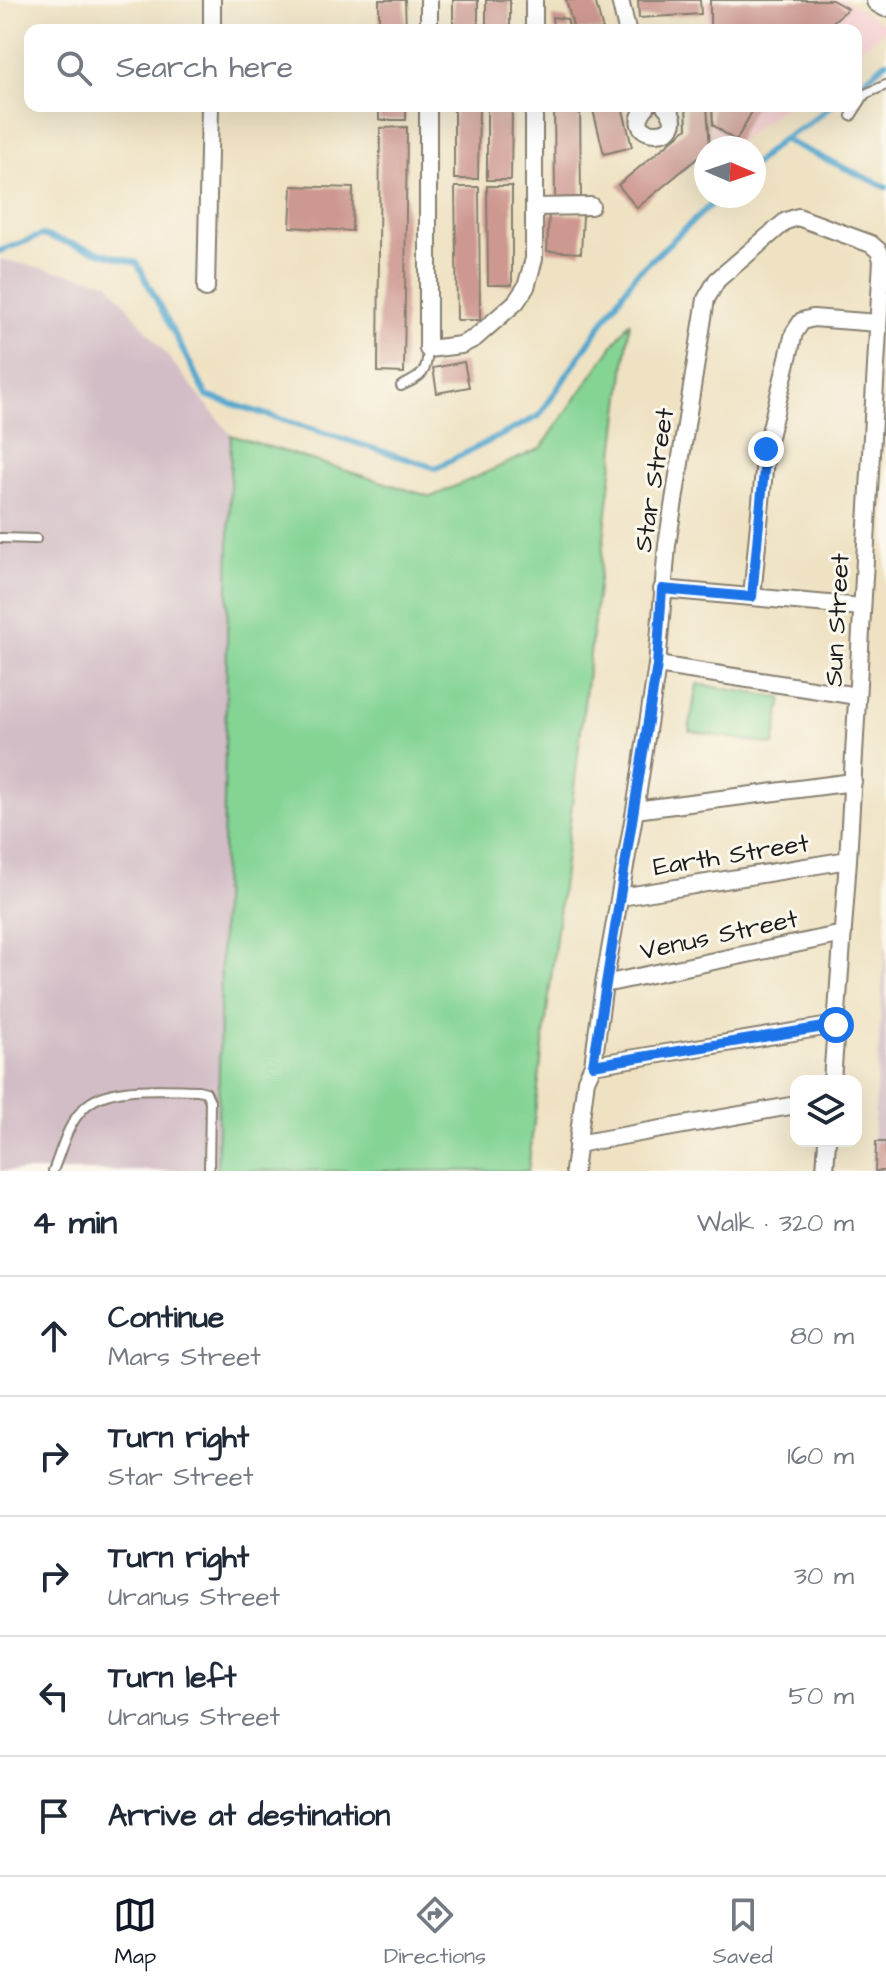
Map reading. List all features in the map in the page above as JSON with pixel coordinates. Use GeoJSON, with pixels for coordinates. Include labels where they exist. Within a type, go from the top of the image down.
{"type":"FeatureCollection","features":[{"type":"Feature","properties":{"kind":"street"},"geometry":{"type":"LineString","coordinates":[[212,0],[212,24]]}},
{"type":"Feature","properties":{"kind":"street"},"geometry":{"type":"LineString","coordinates":[[429,0],[429,24]]}},
{"type":"Feature","properties":{"kind":"street"},"geometry":{"type":"LineString","coordinates":[[534,0],[534,24]]}},
{"type":"Feature","properties":{"kind":"street"},"geometry":{"type":"LineString","coordinates":[[620,0],[626,24]]}},
{"type":"Feature","properties":{"kind":"street"},"geometry":{"type":"LineString","coordinates":[[206,288],[210,112]]}},
{"type":"Feature","properties":{"kind":"street"},"geometry":{"type":"LineString","coordinates":[[428,112],[428,349],[461,345],[475,338],[516,302],[532,274],[534,112]]}},
{"type":"Feature","properties":{"kind":"street"},"geometry":{"type":"LineString","coordinates":[[642,112],[641,123],[646,132],[656,135],[665,132],[671,123],[670,112]]}},
{"type":"Feature","properties":{"kind":"street"},"geometry":{"type":"LineString","coordinates":[[534,207],[591,206]]}},
{"type":"Feature","properties":{"kind":"street","name":"Sun Street"},"geometry":{"type":"LineString","coordinates":[[798,217],[871,244],[879,251],[882,260],[853,782],[832,1075]]}},
{"type":"Feature","properties":{"kind":"street","name":"Star Street"},"geometry":{"type":"LineString","coordinates":[[574,1171],[586,1080],[593,1065],[657,665],[662,589],[706,299],[717,280],[786,221],[798,217]]}},
{"type":"Feature","properties":{"kind":"street"},"geometry":{"type":"LineString","coordinates":[[752,597],[766,449],[794,333],[802,321],[813,318],[878,323]]}},
{"type":"Feature","properties":{"kind":"street"},"geometry":{"type":"LineString","coordinates":[[662,589],[862,607]]}},
{"type":"Feature","properties":{"kind":"street"},"geometry":{"type":"LineString","coordinates":[[657,665],[857,696]]}},
{"type":"Feature","properties":{"kind":"street"},"geometry":{"type":"LineString","coordinates":[[635,810],[853,782]]}},
{"type":"Feature","properties":{"kind":"street","name":"Earth Street"},"geometry":{"type":"LineString","coordinates":[[621,897],[848,860]]}},
{"type":"Feature","properties":{"kind":"street","name":"Venus Street"},"geometry":{"type":"LineString","coordinates":[[604,984],[843,934]]}},
{"type":"Feature","properties":{"kind":"street"},"geometry":{"type":"LineString","coordinates":[[593,1065],[836,1025]]}},
{"type":"Feature","properties":{"kind":"street"},"geometry":{"type":"LineString","coordinates":[[577,1144],[790,1106]]}},
{"type":"Feature","properties":{"kind":"street"},"geometry":{"type":"LineString","coordinates":[[825,1171],[827,1147]]}},
{"type":"Feature","properties":{"kind":"lane"},"geometry":{"type":"LineString","coordinates":[[862,99],[865,94],[886,85]]}},
{"type":"Feature","properties":{"kind":"lane"},"geometry":{"type":"LineString","coordinates":[[851,116],[854,112]]}},
{"type":"Feature","properties":{"kind":"lane"},"geometry":{"type":"LineString","coordinates":[[401,386],[423,374],[428,349]]}},
{"type":"Feature","properties":{"kind":"lane"},"geometry":{"type":"LineString","coordinates":[[0,538],[36,539]]}},
{"type":"Feature","properties":{"kind":"lane"},"geometry":{"type":"LineString","coordinates":[[53,1171],[72,1123],[83,1107],[100,1096],[115,1092],[198,1090],[206,1092],[210,1101],[209,1171]]}},
{"type":"Feature","properties":{"kind":"shaded area"},"geometry":{"type":"Polygon","coordinates":[[[705,0],[844,0],[886,25],[886,30],[862,48],[862,24],[707,24],[705,0]]]}},
{"type":"Feature","properties":{"kind":"shaded area"},"geometry":{"type":"Polygon","coordinates":[[[710,112],[777,112],[745,136],[711,136],[710,112]]]}},
{"type":"Feature","properties":{"kind":"shaded area"},"geometry":{"type":"Polygon","coordinates":[[[0,259],[108,282],[231,435],[217,1171],[0,1171],[0,259]]]}},
{"type":"Feature","properties":{"kind":"shaded area"},"geometry":{"type":"Polygon","coordinates":[[[886,931],[886,1171],[871,1171],[886,931]]]}},
{"type":"Feature","properties":{"kind":"green space"},"geometry":{"type":"Polygon","coordinates":[[[630,321],[528,1171],[217,1171],[231,435],[431,497],[541,448],[630,321]]]}},
{"type":"Feature","properties":{"kind":"green space"},"geometry":{"type":"Polygon","coordinates":[[[697,684],[782,698],[774,745],[689,731],[697,684]]]}},
{"type":"Feature","properties":{"kind":"building"},"geometry":{"type":"Polygon","coordinates":[[[379,0],[405,0],[406,24],[379,24],[379,0]]]}},
{"type":"Feature","properties":{"kind":"building"},"geometry":{"type":"Polygon","coordinates":[[[453,0],[478,0],[478,24],[453,24],[453,0]]]}},
{"type":"Feature","properties":{"kind":"building"},"geometry":{"type":"Polygon","coordinates":[[[486,0],[510,0],[510,24],[486,24],[486,0]]]}},
{"type":"Feature","properties":{"kind":"building"},"geometry":{"type":"Polygon","coordinates":[[[566,0],[595,0],[601,24],[572,24],[566,0]]]}},
{"type":"Feature","properties":{"kind":"building"},"geometry":{"type":"Polygon","coordinates":[[[638,0],[700,0],[701,14],[639,18],[638,0]]]}},
{"type":"Feature","properties":{"kind":"building"},"geometry":{"type":"Polygon","coordinates":[[[710,0],[832,0],[848,9],[830,24],[710,24],[710,0]]]}},
{"type":"Feature","properties":{"kind":"building"},"geometry":{"type":"Polygon","coordinates":[[[552,17],[567,19],[568,24],[553,24],[552,17]]]}},
{"type":"Feature","properties":{"kind":"building"},"geometry":{"type":"Polygon","coordinates":[[[379,112],[406,112],[406,120],[379,120],[379,112]]]}},
{"type":"Feature","properties":{"kind":"building"},"geometry":{"type":"Polygon","coordinates":[[[454,112],[479,112],[478,179],[454,179],[454,112]]]}},
{"type":"Feature","properties":{"kind":"building"},"geometry":{"type":"Polygon","coordinates":[[[487,112],[512,112],[511,180],[487,180],[487,112]]]}},
{"type":"Feature","properties":{"kind":"building"},"geometry":{"type":"Polygon","coordinates":[[[554,112],[580,112],[581,197],[555,198],[554,112]]]}},
{"type":"Feature","properties":{"kind":"building"},"geometry":{"type":"Polygon","coordinates":[[[594,112],[623,112],[632,147],[604,154],[594,112]]]}},
{"type":"Feature","properties":{"kind":"building"},"geometry":{"type":"Polygon","coordinates":[[[686,112],[707,112],[709,136],[694,136],[694,161],[637,208],[618,185],[687,128],[686,112]]]}},
{"type":"Feature","properties":{"kind":"building"},"geometry":{"type":"Polygon","coordinates":[[[712,112],[752,112],[739,136],[729,136],[713,125],[712,112]]]}},
{"type":"Feature","properties":{"kind":"building"},"geometry":{"type":"Polygon","coordinates":[[[407,127],[404,373],[378,372],[380,128],[407,127]]]}},
{"type":"Feature","properties":{"kind":"building"},"geometry":{"type":"Polygon","coordinates":[[[292,186],[353,188],[352,231],[290,227],[292,186]]]}},
{"type":"Feature","properties":{"kind":"building"},"geometry":{"type":"Polygon","coordinates":[[[487,186],[512,186],[512,285],[488,285],[487,186]]]}},
{"type":"Feature","properties":{"kind":"building"},"geometry":{"type":"Polygon","coordinates":[[[455,187],[479,187],[480,320],[457,320],[455,187]]]}},
{"type":"Feature","properties":{"kind":"building"},"geometry":{"type":"Polygon","coordinates":[[[549,213],[583,215],[581,253],[547,251],[549,213]]]}},
{"type":"Feature","properties":{"kind":"building"},"geometry":{"type":"Polygon","coordinates":[[[464,362],[469,387],[437,393],[433,368],[464,362]]]}},
{"type":"Feature","properties":{"kind":"building"},"geometry":{"type":"Polygon","coordinates":[[[876,1142],[886,1142],[886,1171],[875,1171],[876,1142]]]}},
{"type":"Feature","properties":{"kind":"waterway"},"geometry":{"type":"LineString","coordinates":[[862,82],[886,62]]}},
{"type":"Feature","properties":{"kind":"waterway"},"geometry":{"type":"LineString","coordinates":[[766,154],[782,139],[823,112]]}},
{"type":"Feature","properties":{"kind":"waterway"},"geometry":{"type":"LineString","coordinates":[[782,139],[886,187]]}},
{"type":"Feature","properties":{"kind":"waterway"},"geometry":{"type":"LineString","coordinates":[[0,251],[42,235],[137,263],[207,396],[436,468],[539,416],[635,275],[707,208]]}},
{"type":"Feature","properties":{"kind":"route"},"geometry":{"type":"LineString","coordinates":[[766,449],[752,597],[662,589],[657,665],[593,1065],[836,1025]]}}]}
